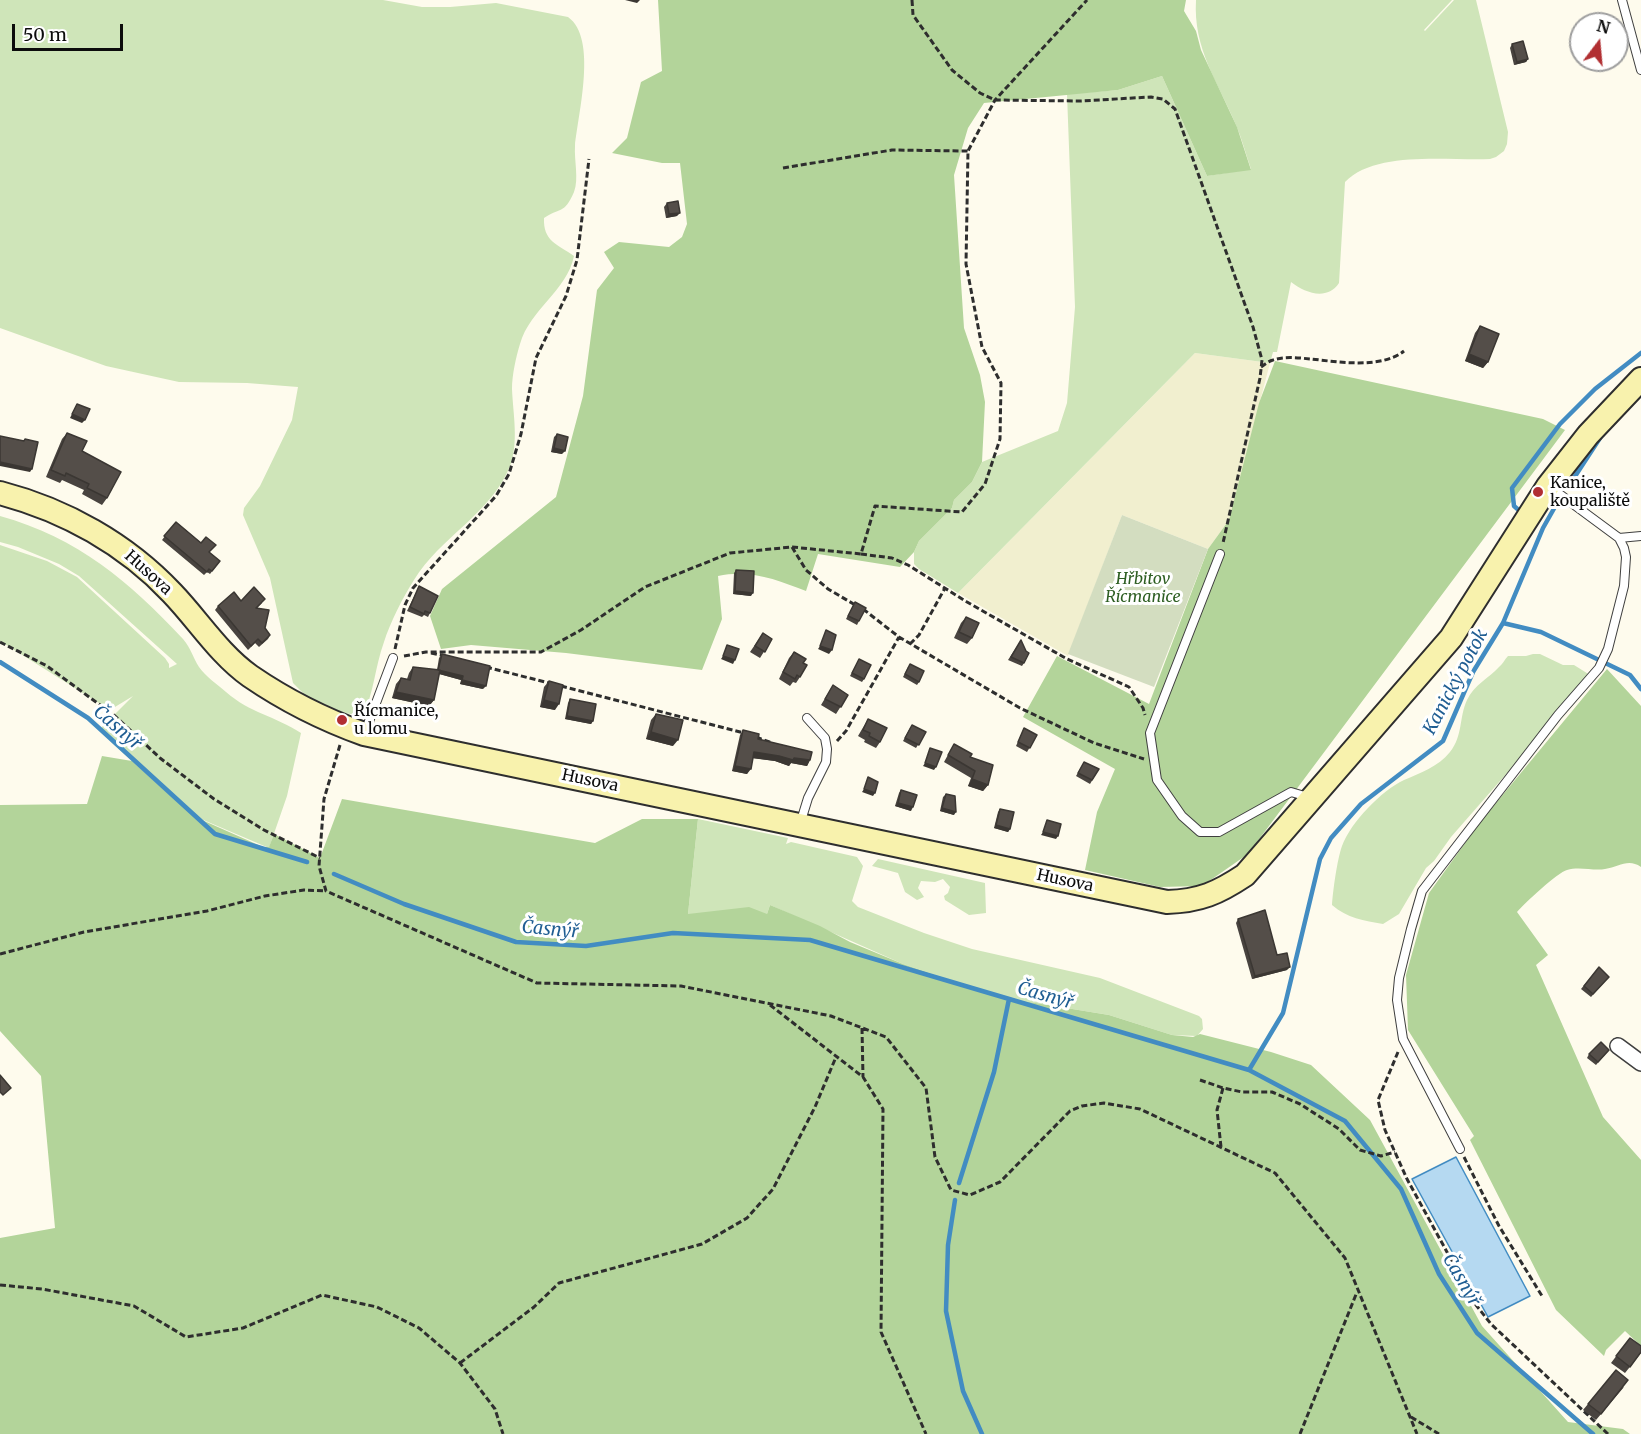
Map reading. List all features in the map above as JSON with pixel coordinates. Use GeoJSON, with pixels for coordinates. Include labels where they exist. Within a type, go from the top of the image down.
{"type":"FeatureCollection","features":[{"type":"Feature","properties":{"kind":"main road","name":"Husova"},"geometry":{"type":"LineString","coordinates":[[0,493],[23,499],[64,515],[128,552],[171,592],[221,649],[249,675],[294,702],[355,730],[1167,902],[1190,901],[1226,888],[1245,875],[1451,638],[1548,486],[1588,435],[1641,379]]}},
{"type":"Feature","properties":{"kind":"street"},"geometry":{"type":"LineString","coordinates":[[1618,1046],[1641,1063]]}},
{"type":"Feature","properties":{"kind":"lane"},"geometry":{"type":"LineString","coordinates":[[1622,0],[1641,70]]}},
{"type":"Feature","properties":{"kind":"lane"},"geometry":{"type":"LineString","coordinates":[[1460,1149],[1403,1040],[1397,1000],[1399,978],[1422,891],[1558,715],[1599,668],[1608,649],[1624,586],[1626,557],[1619,538],[1548,486]]}},
{"type":"Feature","properties":{"kind":"lane"},"geometry":{"type":"LineString","coordinates":[[1619,538],[1641,536]]}},
{"type":"Feature","properties":{"kind":"lane"},"geometry":{"type":"LineString","coordinates":[[1220,554],[1150,733],[1157,780],[1182,816],[1200,832],[1219,832],[1291,792],[1312,798]]}},
{"type":"Feature","properties":{"kind":"lane"},"geometry":{"type":"LineString","coordinates":[[355,730],[393,658]]}},
{"type":"Feature","properties":{"kind":"lane"},"geometry":{"type":"LineString","coordinates":[[800,825],[808,798],[826,762],[827,749],[825,738],[807,718]]}},
{"type":"Feature","properties":{"kind":"path"},"geometry":{"type":"LineString","coordinates":[[912,0],[913,15],[951,70],[980,93],[995,100],[1151,97],[1162,99],[1175,109],[1254,327],[1262,360],[1220,554]]}},
{"type":"Feature","properties":{"kind":"path"},"geometry":{"type":"LineString","coordinates":[[861,554],[875,506],[962,512],[985,484],[1000,439],[1001,383],[982,347],[966,264],[968,151],[995,100],[1088,0]]}},
{"type":"Feature","properties":{"kind":"path"},"geometry":{"type":"LineString","coordinates":[[783,168],[892,150],[968,151]]}},
{"type":"Feature","properties":{"kind":"path"},"geometry":{"type":"LineString","coordinates":[[589,159],[577,260],[566,296],[536,358],[521,434],[509,474],[496,496],[413,588],[405,605],[393,658],[426,652],[541,652],[582,630],[645,587],[730,553],[792,547],[892,558],[908,565],[1067,659],[1129,687],[1143,708],[1150,733]]}},
{"type":"Feature","properties":{"kind":"path"},"geometry":{"type":"LineString","coordinates":[[1261,367],[1274,360],[1294,357],[1380,363],[1394,359],[1404,351]]}},
{"type":"Feature","properties":{"kind":"path"},"geometry":{"type":"LineString","coordinates":[[792,547],[806,570],[821,583],[870,612],[910,644],[1020,708],[1094,743],[1154,762]]}},
{"type":"Feature","properties":{"kind":"path"},"geometry":{"type":"LineString","coordinates":[[910,644],[919,634],[945,588]]}},
{"type":"Feature","properties":{"kind":"path"},"geometry":{"type":"LineString","coordinates":[[827,749],[836,743],[846,731],[899,637]]}},
{"type":"Feature","properties":{"kind":"path"},"geometry":{"type":"LineString","coordinates":[[0,642],[47,666],[115,716],[160,758],[214,799],[264,830],[320,858]]}},
{"type":"Feature","properties":{"kind":"path"},"geometry":{"type":"LineString","coordinates":[[426,652],[449,657]]}},
{"type":"Feature","properties":{"kind":"path"},"geometry":{"type":"LineString","coordinates":[[483,666],[747,733],[774,744]]}},
{"type":"Feature","properties":{"kind":"path"},"geometry":{"type":"LineString","coordinates":[[327,891],[320,866],[324,799],[355,730]]}},
{"type":"Feature","properties":{"kind":"path"},"geometry":{"type":"LineString","coordinates":[[0,954],[84,932],[207,911],[265,896],[304,890],[327,891],[537,983],[681,986],[831,1016],[886,1037],[926,1088],[935,1157],[951,1190],[970,1195],[1000,1182],[1070,1111],[1082,1106],[1104,1103],[1140,1109],[1275,1173],[1345,1258],[1417,1434]]}},
{"type":"Feature","properties":{"kind":"path"},"geometry":{"type":"LineString","coordinates":[[768,1003],[863,1077],[883,1109],[881,1332],[926,1434]]}},
{"type":"Feature","properties":{"kind":"path"},"geometry":{"type":"LineString","coordinates":[[861,1027],[863,1077]]}},
{"type":"Feature","properties":{"kind":"path"},"geometry":{"type":"LineString","coordinates":[[1403,1040],[1378,1100],[1385,1130],[1407,1179],[1476,1305],[1491,1324],[1608,1434]]}},
{"type":"Feature","properties":{"kind":"path"},"geometry":{"type":"LineString","coordinates":[[460,1363],[534,1307],[559,1283],[702,1244],[747,1218],[773,1189],[815,1107],[836,1057]]}},
{"type":"Feature","properties":{"kind":"path"},"geometry":{"type":"LineString","coordinates":[[1200,1080],[1242,1092],[1272,1092],[1300,1104],[1339,1129],[1360,1150],[1381,1156],[1395,1152]]}},
{"type":"Feature","properties":{"kind":"path"},"geometry":{"type":"LineString","coordinates":[[1221,1147],[1217,1110],[1223,1088]]}},
{"type":"Feature","properties":{"kind":"path"},"geometry":{"type":"LineString","coordinates":[[1460,1149],[1499,1226],[1542,1296]]}},
{"type":"Feature","properties":{"kind":"path"},"geometry":{"type":"LineString","coordinates":[[0,1285],[42,1289],[134,1306],[186,1337],[243,1328],[322,1295],[377,1306],[419,1328],[460,1363],[495,1409],[503,1434]]}},
{"type":"Feature","properties":{"kind":"path"},"geometry":{"type":"LineString","coordinates":[[1300,1434],[1358,1291]]}},
{"type":"Feature","properties":{"kind":"path"},"geometry":{"type":"LineString","coordinates":[[1409,1416],[1439,1434]]}},
{"type":"Feature","properties":{"kind":"shaded area"},"geometry":{"type":"Polygon","coordinates":[[[1195,353],[1270,363],[1229,520],[1208,549],[1122,515],[1068,656],[958,593],[1195,353]]]}},
{"type":"Feature","properties":{"kind":"green space"},"geometry":{"type":"Polygon","coordinates":[[[0,0],[383,0],[422,7],[496,3],[568,17],[577,27],[582,42],[584,77],[575,146],[575,187],[564,207],[544,218],[546,232],[552,241],[574,256],[564,280],[532,320],[520,344],[512,384],[515,438],[513,457],[491,498],[437,551],[410,587],[397,610],[381,651],[370,698],[363,716],[344,713],[306,696],[293,683],[270,578],[243,515],[244,508],[260,486],[292,420],[298,387],[247,383],[179,382],[106,366],[0,328],[0,0]]]}},
{"type":"Feature","properties":{"kind":"green space"},"geometry":{"type":"Polygon","coordinates":[[[658,0],[1186,0],[1184,11],[1196,31],[1201,50],[1237,127],[1251,170],[1207,176],[1162,76],[1118,90],[984,103],[968,128],[954,175],[964,328],[980,375],[985,402],[982,462],[972,482],[954,500],[952,508],[919,541],[914,552],[900,567],[818,554],[806,591],[752,575],[718,576],[722,619],[702,670],[566,653],[471,645],[441,649],[430,616],[442,589],[556,497],[583,396],[597,290],[614,268],[604,252],[619,242],[669,247],[682,237],[687,224],[680,163],[662,163],[612,153],[627,138],[641,82],[662,71],[658,0]]]}},
{"type":"Feature","properties":{"kind":"green space"},"geometry":{"type":"Polygon","coordinates":[[[1196,0],[1452,0],[1425,31],[1454,0],[1476,0],[1508,132],[1507,144],[1504,151],[1490,159],[1393,161],[1358,172],[1345,182],[1339,283],[1328,292],[1316,293],[1309,292],[1291,282],[1277,352],[1273,352],[1270,363],[1195,353],[958,593],[914,564],[914,552],[919,541],[952,508],[954,500],[972,482],[982,462],[1058,431],[1067,403],[1075,307],[1067,94],[1118,90],[1162,76],[1207,176],[1251,169],[1236,125],[1203,50],[1198,34],[1196,0]]]}},
{"type":"Feature","properties":{"kind":"green space"},"geometry":{"type":"Polygon","coordinates":[[[1275,361],[1543,419],[1565,430],[1248,854],[1202,886],[1160,887],[1085,870],[1097,812],[1115,769],[1023,717],[1057,656],[1149,704],[1208,549],[1229,520],[1259,403],[1275,361]]]}},
{"type":"Feature","properties":{"kind":"green space","name":"Hřbitov Řícmanice"},"geometry":{"type":"Polygon","coordinates":[[[1122,515],[1208,549],[1154,687],[1068,654],[1122,515]]]}},
{"type":"Feature","properties":{"kind":"green space"},"geometry":{"type":"Polygon","coordinates":[[[0,516],[54,536],[100,564],[143,598],[163,618],[183,639],[199,667],[211,680],[244,705],[301,733],[287,796],[269,848],[194,816],[112,743],[100,729],[133,696],[110,710],[0,641],[0,545],[47,561],[77,577],[165,658],[169,668],[177,664],[79,576],[59,564],[0,542],[0,516]]]}},
{"type":"Feature","properties":{"kind":"green space"},"geometry":{"type":"Polygon","coordinates":[[[1540,654],[1563,665],[1574,665],[1590,675],[1426,868],[1399,914],[1383,924],[1350,916],[1332,905],[1342,846],[1360,817],[1377,799],[1395,785],[1440,762],[1450,752],[1457,740],[1470,695],[1508,656],[1540,654]]]}},
{"type":"Feature","properties":{"kind":"green space"},"geometry":{"type":"Polygon","coordinates":[[[1607,669],[1641,706],[1641,867],[1628,863],[1605,869],[1567,870],[1549,882],[1517,912],[1548,955],[1536,965],[1603,1117],[1641,1160],[1641,1346],[1625,1331],[1606,1350],[1604,1356],[1556,1310],[1470,1140],[1474,1136],[1408,1030],[1406,975],[1429,893],[1481,821],[1607,669]]]}},
{"type":"Feature","properties":{"kind":"green space"},"geometry":{"type":"Polygon","coordinates":[[[102,756],[132,761],[193,816],[263,847],[269,847],[274,834],[320,858],[342,799],[595,843],[642,819],[698,819],[688,914],[749,907],[767,914],[770,905],[903,964],[988,993],[1005,998],[1109,1015],[1172,1035],[1193,1037],[1200,1034],[1311,1065],[1370,1120],[1482,1326],[1568,1422],[1623,1429],[1630,1434],[0,1434],[0,1238],[55,1228],[41,1076],[0,1031],[0,805],[87,804],[102,756]]]}},
{"type":"Feature","properties":{"kind":"green space"},"geometry":{"type":"Polygon","coordinates":[[[698,819],[788,838],[786,844],[791,842],[857,857],[863,866],[852,901],[858,907],[972,949],[1100,978],[1199,1016],[1202,1019],[1203,1029],[1197,1036],[1172,1035],[1109,1015],[1005,998],[903,964],[770,905],[767,914],[688,914],[698,819]]]}},
{"type":"Feature","properties":{"kind":"green space"},"geometry":{"type":"Polygon","coordinates":[[[878,859],[985,883],[986,913],[969,915],[945,900],[944,896],[950,887],[943,879],[935,882],[921,881],[918,888],[924,897],[917,900],[905,892],[898,873],[872,866],[878,859]]]}},
{"type":"Feature","properties":{"kind":"water"},"geometry":{"type":"Polygon","coordinates":[[[1456,1157],[1530,1296],[1488,1317],[1412,1179],[1456,1157]]]}},
{"type":"Feature","properties":{"kind":"building"},"geometry":{"type":"Polygon","coordinates":[[[1523,41],[1528,59],[1517,62],[1512,44],[1523,41]]]}},
{"type":"Feature","properties":{"kind":"building"},"geometry":{"type":"Polygon","coordinates":[[[678,201],[680,213],[669,214],[667,203],[678,201]]]}},
{"type":"Feature","properties":{"kind":"building"},"geometry":{"type":"Polygon","coordinates":[[[1480,326],[1499,334],[1488,362],[1469,354],[1480,326]]]}},
{"type":"Feature","properties":{"kind":"building"},"geometry":{"type":"Polygon","coordinates":[[[77,404],[90,409],[85,420],[72,414],[77,404]]]}},
{"type":"Feature","properties":{"kind":"building"},"geometry":{"type":"Polygon","coordinates":[[[67,433],[87,441],[82,451],[121,472],[107,498],[87,488],[89,484],[66,473],[65,476],[51,470],[67,433]]]}},
{"type":"Feature","properties":{"kind":"building"},"geometry":{"type":"Polygon","coordinates":[[[557,434],[568,437],[565,451],[554,448],[557,434]]]}},
{"type":"Feature","properties":{"kind":"building"},"geometry":{"type":"Polygon","coordinates":[[[0,436],[38,442],[32,469],[0,462],[0,436]]]}},
{"type":"Feature","properties":{"kind":"building"},"geometry":{"type":"Polygon","coordinates":[[[176,522],[201,543],[206,537],[216,545],[209,552],[220,561],[212,571],[209,569],[207,572],[164,536],[176,522]]]}},
{"type":"Feature","properties":{"kind":"building"},"geometry":{"type":"Polygon","coordinates":[[[736,570],[754,571],[753,593],[735,591],[736,570]]]}},
{"type":"Feature","properties":{"kind":"building"},"geometry":{"type":"Polygon","coordinates":[[[419,586],[438,596],[430,613],[425,611],[424,614],[410,607],[419,586]]]}},
{"type":"Feature","properties":{"kind":"building"},"geometry":{"type":"Polygon","coordinates":[[[254,587],[265,599],[256,608],[269,610],[265,628],[270,635],[262,643],[258,639],[251,646],[218,606],[234,592],[241,601],[254,587]]]}},
{"type":"Feature","properties":{"kind":"building"},"geometry":{"type":"Polygon","coordinates":[[[855,602],[866,608],[859,621],[848,616],[855,602]]]}},
{"type":"Feature","properties":{"kind":"building"},"geometry":{"type":"Polygon","coordinates":[[[966,617],[979,623],[972,638],[959,632],[966,617]]]}},
{"type":"Feature","properties":{"kind":"building"},"geometry":{"type":"Polygon","coordinates":[[[826,630],[836,635],[832,650],[820,646],[826,630]]]}},
{"type":"Feature","properties":{"kind":"building"},"geometry":{"type":"Polygon","coordinates":[[[763,633],[772,639],[765,652],[755,646],[763,633]]]}},
{"type":"Feature","properties":{"kind":"building"},"geometry":{"type":"Polygon","coordinates":[[[1021,640],[1029,653],[1024,663],[1011,657],[1021,640]]]}},
{"type":"Feature","properties":{"kind":"building"},"geometry":{"type":"Polygon","coordinates":[[[727,645],[739,649],[735,660],[723,656],[727,645]]]}},
{"type":"Feature","properties":{"kind":"building"},"geometry":{"type":"Polygon","coordinates":[[[794,652],[806,659],[803,663],[807,665],[800,677],[797,675],[795,679],[783,672],[794,652]]]}},
{"type":"Feature","properties":{"kind":"building"},"geometry":{"type":"Polygon","coordinates":[[[442,654],[490,666],[486,686],[462,680],[463,676],[438,670],[442,654]]]}},
{"type":"Feature","properties":{"kind":"building"},"geometry":{"type":"Polygon","coordinates":[[[859,659],[871,665],[864,679],[852,673],[859,659]]]}},
{"type":"Feature","properties":{"kind":"building"},"geometry":{"type":"Polygon","coordinates":[[[910,664],[924,671],[919,682],[905,674],[910,664]]]}},
{"type":"Feature","properties":{"kind":"building"},"geometry":{"type":"Polygon","coordinates":[[[413,667],[440,670],[434,700],[396,692],[401,678],[410,680],[413,667]]]}},
{"type":"Feature","properties":{"kind":"building"},"geometry":{"type":"Polygon","coordinates":[[[549,681],[563,685],[559,704],[544,700],[549,681]]]}},
{"type":"Feature","properties":{"kind":"building"},"geometry":{"type":"Polygon","coordinates":[[[833,685],[848,695],[841,707],[825,699],[833,685]]]}},
{"type":"Feature","properties":{"kind":"building"},"geometry":{"type":"Polygon","coordinates":[[[570,699],[596,704],[593,721],[567,716],[570,699]]]}},
{"type":"Feature","properties":{"kind":"building"},"geometry":{"type":"Polygon","coordinates":[[[656,714],[683,720],[678,740],[651,732],[656,714]]]}},
{"type":"Feature","properties":{"kind":"building"},"geometry":{"type":"Polygon","coordinates":[[[868,719],[887,728],[880,742],[863,730],[868,719]]]}},
{"type":"Feature","properties":{"kind":"building"},"geometry":{"type":"Polygon","coordinates":[[[912,725],[926,732],[919,745],[905,738],[912,725]]]}},
{"type":"Feature","properties":{"kind":"building"},"geometry":{"type":"Polygon","coordinates":[[[1024,728],[1037,735],[1030,748],[1018,742],[1024,728]]]}},
{"type":"Feature","properties":{"kind":"building"},"geometry":{"type":"Polygon","coordinates":[[[743,730],[759,734],[758,739],[812,752],[810,760],[794,758],[793,760],[754,752],[751,769],[735,766],[743,730]]]}},
{"type":"Feature","properties":{"kind":"building"},"geometry":{"type":"Polygon","coordinates":[[[954,744],[972,754],[970,757],[993,765],[988,785],[972,779],[975,771],[948,755],[954,744]]]}},
{"type":"Feature","properties":{"kind":"building"},"geometry":{"type":"Polygon","coordinates":[[[930,748],[942,752],[936,767],[925,763],[930,748]]]}},
{"type":"Feature","properties":{"kind":"building"},"geometry":{"type":"Polygon","coordinates":[[[1084,762],[1099,769],[1092,780],[1078,773],[1084,762]]]}},
{"type":"Feature","properties":{"kind":"building"},"geometry":{"type":"Polygon","coordinates":[[[868,777],[878,782],[875,793],[864,789],[868,777]]]}},
{"type":"Feature","properties":{"kind":"building"},"geometry":{"type":"Polygon","coordinates":[[[901,790],[917,795],[913,807],[898,803],[901,790]]]}},
{"type":"Feature","properties":{"kind":"building"},"geometry":{"type":"Polygon","coordinates":[[[946,794],[955,796],[956,812],[942,808],[946,794]]]}},
{"type":"Feature","properties":{"kind":"building"},"geometry":{"type":"Polygon","coordinates":[[[1000,809],[1014,812],[1010,829],[996,825],[1000,809]]]}},
{"type":"Feature","properties":{"kind":"building"},"geometry":{"type":"Polygon","coordinates":[[[1047,820],[1061,824],[1058,836],[1043,832],[1047,820]]]}},
{"type":"Feature","properties":{"kind":"building"},"geometry":{"type":"Polygon","coordinates":[[[1265,910],[1277,955],[1287,953],[1290,967],[1255,976],[1238,919],[1265,910]]]}},
{"type":"Feature","properties":{"kind":"building"},"geometry":{"type":"Polygon","coordinates":[[[1599,967],[1609,977],[1593,994],[1584,986],[1599,967]]]}},
{"type":"Feature","properties":{"kind":"building"},"geometry":{"type":"Polygon","coordinates":[[[1601,1042],[1609,1050],[1598,1062],[1589,1054],[1601,1042]]]}},
{"type":"Feature","properties":{"kind":"building"},"geometry":{"type":"Polygon","coordinates":[[[0,1075],[11,1088],[3,1095],[0,1092],[0,1075]]]}},
{"type":"Feature","properties":{"kind":"building"},"geometry":{"type":"Polygon","coordinates":[[[1630,1338],[1641,1346],[1641,1352],[1630,1367],[1616,1356],[1630,1338]]]}},
{"type":"Feature","properties":{"kind":"building"},"geometry":{"type":"Polygon","coordinates":[[[1616,1370],[1628,1380],[1601,1414],[1588,1404],[1616,1370]]]}},
{"type":"Feature","properties":{"kind":"waterway"},"geometry":{"type":"LineString","coordinates":[[1522,513],[1514,506],[1512,488],[1560,424],[1595,389],[1641,353]]}},
{"type":"Feature","properties":{"kind":"waterway","name":"Kanický potok"},"geometry":{"type":"LineString","coordinates":[[1570,484],[1600,438]]}},
{"type":"Feature","properties":{"kind":"waterway","name":"Kanický potok"},"geometry":{"type":"LineString","coordinates":[[1249,1070],[1283,1013],[1320,859],[1331,838],[1361,804],[1443,741],[1473,672],[1503,623],[1543,528],[1556,505]]}},
{"type":"Feature","properties":{"kind":"waterway"},"geometry":{"type":"LineString","coordinates":[[1503,623],[1541,632],[1630,675],[1641,689]]}},
{"type":"Feature","properties":{"kind":"waterway","name":"Časnýř"},"geometry":{"type":"LineString","coordinates":[[0,662],[88,718],[215,834],[307,862]]}},
{"type":"Feature","properties":{"kind":"waterway","name":"Časnýř"},"geometry":{"type":"LineString","coordinates":[[334,874],[404,904],[516,942],[586,946],[673,933],[810,940],[1249,1070],[1345,1121],[1401,1189],[1439,1274],[1477,1333],[1593,1434]]}},
{"type":"Feature","properties":{"kind":"waterway"},"geometry":{"type":"LineString","coordinates":[[959,1183],[994,1072],[1009,999]]}},
{"type":"Feature","properties":{"kind":"waterway"},"geometry":{"type":"LineString","coordinates":[[955,1200],[948,1245],[946,1311],[963,1391],[982,1434]]}},
{"type":"Feature","properties":{"kind":"place","name":"Kanice, koupaliště"},"geometry":{"type":"Point","coordinates":[1538,492]}},
{"type":"Feature","properties":{"kind":"place","name":"Řícmanice, u lomu"},"geometry":{"type":"Point","coordinates":[342,720]}}]}
